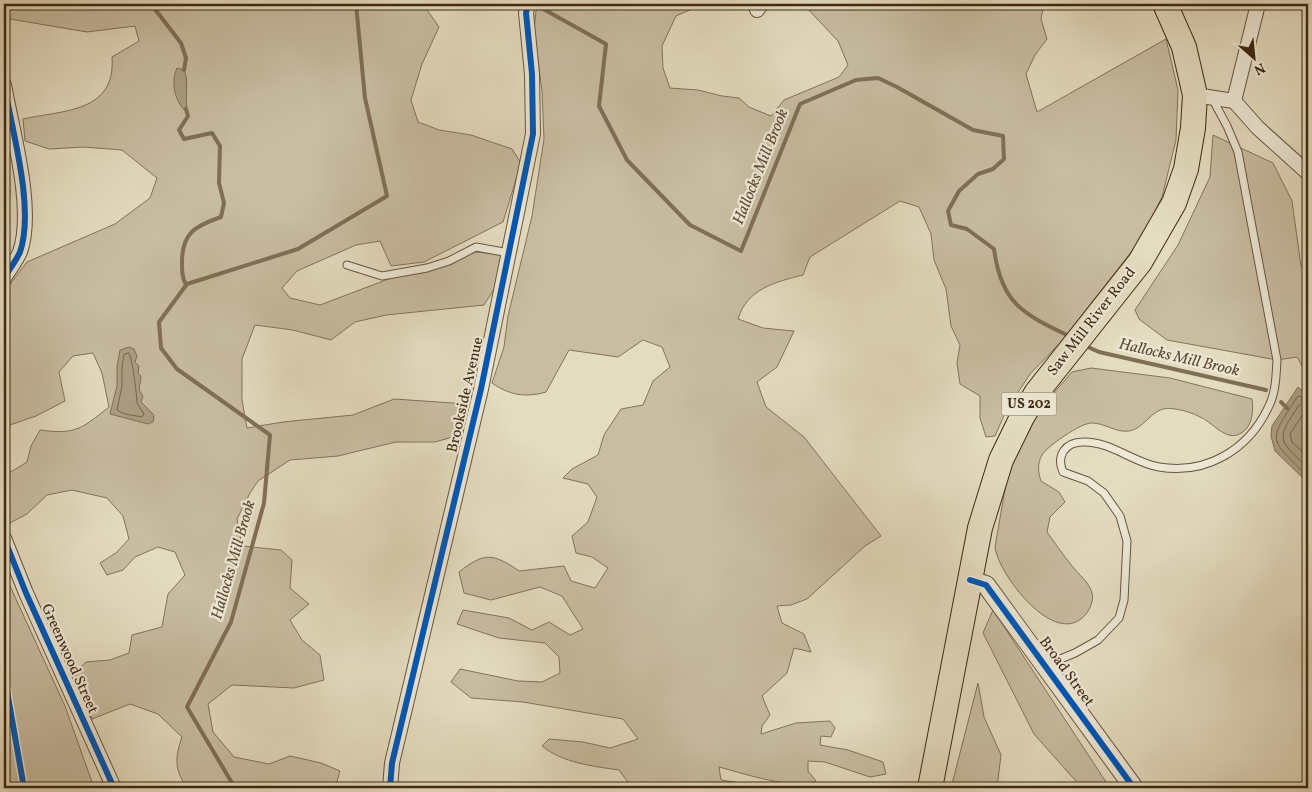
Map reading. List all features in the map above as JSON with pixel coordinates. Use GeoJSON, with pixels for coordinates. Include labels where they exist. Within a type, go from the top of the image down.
{"type":"FeatureCollection","features":[{"type":"Feature","properties":{"kind":"highway","name":"Saw Mill River Road"},"geometry":{"type":"LineString","coordinates":[[930,788],[970,580],[988,502],[1001,460],[1022,417],[1037,392],[1140,262],[1174,202],[1186,169],[1193,128],[1203,96],[1165,4]]}},
{"type":"Feature","properties":{"kind":"street","name":"Brookside Avenue"},"geometry":{"type":"LineString","coordinates":[[390,788],[392,763],[481,390],[533,134],[532,74],[526,13],[528,4]]}},
{"type":"Feature","properties":{"kind":"street"},"geometry":{"type":"LineString","coordinates":[[1234,101],[1258,4]]}},
{"type":"Feature","properties":{"kind":"street"},"geometry":{"type":"LineString","coordinates":[[4,85],[24,199],[24,230],[19,252],[4,278]]}},
{"type":"Feature","properties":{"kind":"street"},"geometry":{"type":"LineString","coordinates":[[1203,96],[1234,101],[1258,128],[1308,173]]}},
{"type":"Feature","properties":{"kind":"street","name":"Greenwood Street"},"geometry":{"type":"LineString","coordinates":[[4,538],[26,593],[114,788]]}},
{"type":"Feature","properties":{"kind":"street","name":"Broad Street"},"geometry":{"type":"LineString","coordinates":[[970,580],[986,585],[1134,788]]}},
{"type":"Feature","properties":{"kind":"lane"},"geometry":{"type":"LineString","coordinates":[[1046,665],[1075,653],[1098,640],[1119,618],[1124,600],[1127,541],[1120,516],[1104,493],[1088,481],[1064,472],[1060,464],[1061,453],[1070,444],[1084,442],[1105,446],[1158,467],[1186,469],[1211,463],[1234,451],[1255,431],[1270,404],[1275,387],[1277,360],[1238,152],[1228,126],[1203,96]]}},
{"type":"Feature","properties":{"kind":"lane"},"geometry":{"type":"LineString","coordinates":[[346,265],[382,276],[427,268],[448,261],[476,247],[510,253]]}},
{"type":"Feature","properties":{"kind":"shaded area"},"geometry":{"type":"Polygon","coordinates":[[[4,4],[423,4],[439,27],[422,64],[411,100],[418,122],[439,130],[471,135],[512,149],[521,163],[503,222],[424,262],[391,266],[380,241],[356,245],[297,271],[282,288],[290,298],[320,305],[391,278],[425,270],[476,252],[505,255],[498,283],[484,305],[386,315],[355,322],[331,340],[293,330],[255,325],[242,359],[242,400],[247,428],[283,422],[353,415],[394,399],[468,404],[463,434],[435,442],[396,442],[338,456],[290,460],[258,481],[237,519],[242,546],[281,550],[292,560],[290,588],[309,604],[290,620],[302,640],[320,655],[324,680],[294,688],[232,685],[208,704],[213,732],[234,757],[269,764],[290,756],[321,763],[340,771],[336,785],[318,788],[187,788],[180,775],[177,763],[182,737],[158,714],[130,704],[92,719],[74,673],[86,662],[110,660],[129,653],[132,635],[162,627],[168,594],[185,575],[175,552],[158,547],[135,557],[123,570],[107,575],[100,563],[116,553],[129,539],[123,516],[107,498],[72,490],[47,495],[27,514],[8,524],[4,514],[4,476],[27,462],[31,446],[40,430],[63,431],[78,428],[109,407],[102,373],[93,353],[73,356],[59,372],[65,401],[36,416],[4,427],[4,299],[8,287],[27,262],[115,224],[150,198],[157,178],[122,150],[84,147],[49,149],[25,141],[23,119],[70,110],[84,106],[96,99],[105,89],[111,75],[112,57],[139,41],[135,26],[87,32],[4,18],[4,4]]]}},
{"type":"Feature","properties":{"kind":"shaded area"},"geometry":{"type":"Polygon","coordinates":[[[541,4],[703,4],[676,16],[662,46],[663,68],[670,88],[698,90],[739,98],[749,107],[771,116],[784,100],[839,77],[848,65],[838,41],[803,4],[1044,4],[1041,19],[1047,39],[1035,55],[1026,74],[1037,112],[1166,39],[1178,90],[1176,140],[1162,197],[1142,238],[1061,342],[1030,374],[1006,411],[995,436],[986,437],[980,418],[980,396],[960,384],[957,363],[960,345],[951,326],[946,289],[934,260],[931,234],[919,207],[900,201],[810,257],[803,275],[763,288],[748,300],[738,319],[763,328],[794,331],[777,367],[757,382],[766,407],[804,437],[881,536],[865,546],[807,599],[791,605],[777,606],[782,623],[804,634],[811,652],[794,648],[787,673],[762,696],[770,715],[762,726],[761,734],[796,723],[830,721],[835,728],[831,737],[821,736],[820,745],[848,750],[883,762],[886,774],[870,777],[825,762],[808,761],[808,771],[816,781],[807,784],[782,783],[719,767],[721,780],[762,788],[632,788],[619,770],[568,760],[542,746],[549,739],[583,742],[610,748],[638,739],[623,719],[523,702],[471,698],[451,682],[460,669],[518,681],[542,682],[560,673],[559,657],[545,643],[499,638],[457,624],[463,610],[509,618],[532,630],[549,622],[570,635],[583,629],[562,596],[540,587],[491,600],[464,593],[459,572],[475,561],[489,557],[502,561],[519,571],[564,566],[571,581],[595,588],[608,568],[592,557],[576,553],[572,536],[588,522],[597,497],[588,484],[563,478],[572,469],[598,455],[604,435],[621,409],[643,405],[653,381],[670,367],[662,347],[643,340],[618,357],[569,350],[546,392],[539,394],[511,393],[492,383],[504,347],[508,316],[532,216],[544,139],[542,91],[534,30],[536,11],[541,4]]]}},
{"type":"Feature","properties":{"kind":"shaded area"},"geometry":{"type":"Polygon","coordinates":[[[1213,135],[1273,163],[1292,201],[1301,266],[1308,279],[1308,376],[1297,357],[1277,360],[1167,340],[1139,319],[1135,310],[1178,245],[1210,177],[1213,135]]]}},
{"type":"Feature","properties":{"kind":"shaded area"},"geometry":{"type":"Polygon","coordinates":[[[4,154],[10,191],[6,257],[4,261],[4,154]]]}},
{"type":"Feature","properties":{"kind":"shaded area"},"geometry":{"type":"Polygon","coordinates":[[[1091,368],[1170,378],[1252,399],[1253,409],[1249,425],[1242,433],[1237,435],[1227,435],[1205,419],[1194,414],[1167,408],[1155,413],[1141,426],[1129,431],[1120,431],[1097,423],[1081,426],[1045,451],[1040,458],[1039,465],[1041,481],[1059,492],[1065,502],[1050,517],[1047,532],[1091,589],[1092,596],[1089,610],[1086,614],[1074,623],[1060,623],[1045,616],[1017,590],[1006,574],[995,547],[1009,466],[1032,418],[1072,372],[1091,368]]]}},
{"type":"Feature","properties":{"kind":"shaded area"},"geometry":{"type":"Polygon","coordinates":[[[4,573],[65,706],[93,785],[88,788],[4,788],[4,573]]]}},
{"type":"Feature","properties":{"kind":"shaded area"},"geometry":{"type":"Polygon","coordinates":[[[993,610],[1110,788],[1082,788],[1034,734],[983,633],[993,610]]]}},
{"type":"Feature","properties":{"kind":"shaded area"},"geometry":{"type":"Polygon","coordinates":[[[978,683],[984,717],[1001,755],[997,788],[951,788],[978,683]]]}},
{"type":"Feature","properties":{"kind":"water"},"geometry":{"type":"Polygon","coordinates":[[[177,68],[184,70],[186,78],[187,108],[184,110],[174,90],[177,68]]]}},
{"type":"Feature","properties":{"kind":"water"},"geometry":{"type":"Polygon","coordinates":[[[129,347],[134,349],[137,356],[135,362],[139,366],[138,373],[141,376],[139,390],[143,396],[141,402],[154,415],[153,422],[148,424],[110,414],[117,386],[117,367],[120,350],[129,347]]]}},
{"type":"Feature","properties":{"kind":"water"},"geometry":{"type":"Polygon","coordinates":[[[1298,387],[1308,396],[1308,492],[1304,479],[1275,451],[1271,436],[1272,426],[1298,387]]]}},
{"type":"Feature","properties":{"kind":"waterway"},"geometry":{"type":"LineString","coordinates":[[151,4],[181,43],[186,58],[184,70]]}},
{"type":"Feature","properties":{"kind":"waterway","name":"Hallocks Mill Brook"},"geometry":{"type":"LineString","coordinates":[[235,788],[187,707],[231,622],[264,503],[270,435],[177,369],[161,348],[159,322],[187,284],[298,249],[387,196],[365,98],[356,4]]}},
{"type":"Feature","properties":{"kind":"waterway","name":"Hallocks Mill Brook"},"geometry":{"type":"LineString","coordinates":[[538,6],[606,44],[599,106],[627,160],[690,225],[741,251],[800,104],[856,80],[878,78],[973,130],[1003,136],[1004,159],[993,169],[978,174],[959,191],[948,211],[951,225],[967,229],[994,249],[1002,282],[1016,304],[1037,320],[1067,335]]}},
{"type":"Feature","properties":{"kind":"waterway"},"geometry":{"type":"LineString","coordinates":[[186,109],[188,116],[179,130],[184,139],[212,133],[220,146],[219,183],[224,203],[221,217],[197,228],[187,237],[184,244],[182,262],[182,274],[186,285]]}},
{"type":"Feature","properties":{"kind":"waterway","name":"Hallocks Mill Brook"},"geometry":{"type":"LineString","coordinates":[[1088,347],[1099,352],[1266,390]]}},
{"type":"Feature","properties":{"kind":"waterway","name":"Hallocks Mill Brook"},"geometry":{"type":"LineString","coordinates":[[1281,402],[1287,408]]}},
{"type":"Feature","properties":{"kind":"cycle path"},"geometry":{"type":"LineString","coordinates":[[390,788],[392,763],[481,389],[533,134],[532,74],[526,13],[528,4]]}},
{"type":"Feature","properties":{"kind":"cycle path"},"geometry":{"type":"LineString","coordinates":[[4,85],[21,169],[25,214],[24,234],[20,252],[4,278]]}},
{"type":"Feature","properties":{"kind":"cycle path"},"geometry":{"type":"LineString","coordinates":[[4,538],[26,593],[114,788]]}},
{"type":"Feature","properties":{"kind":"cycle path"},"geometry":{"type":"LineString","coordinates":[[970,580],[986,585],[1134,788]]}},
{"type":"Feature","properties":{"kind":"cycle path"},"geometry":{"type":"LineString","coordinates":[[4,674],[24,788]]}}]}
